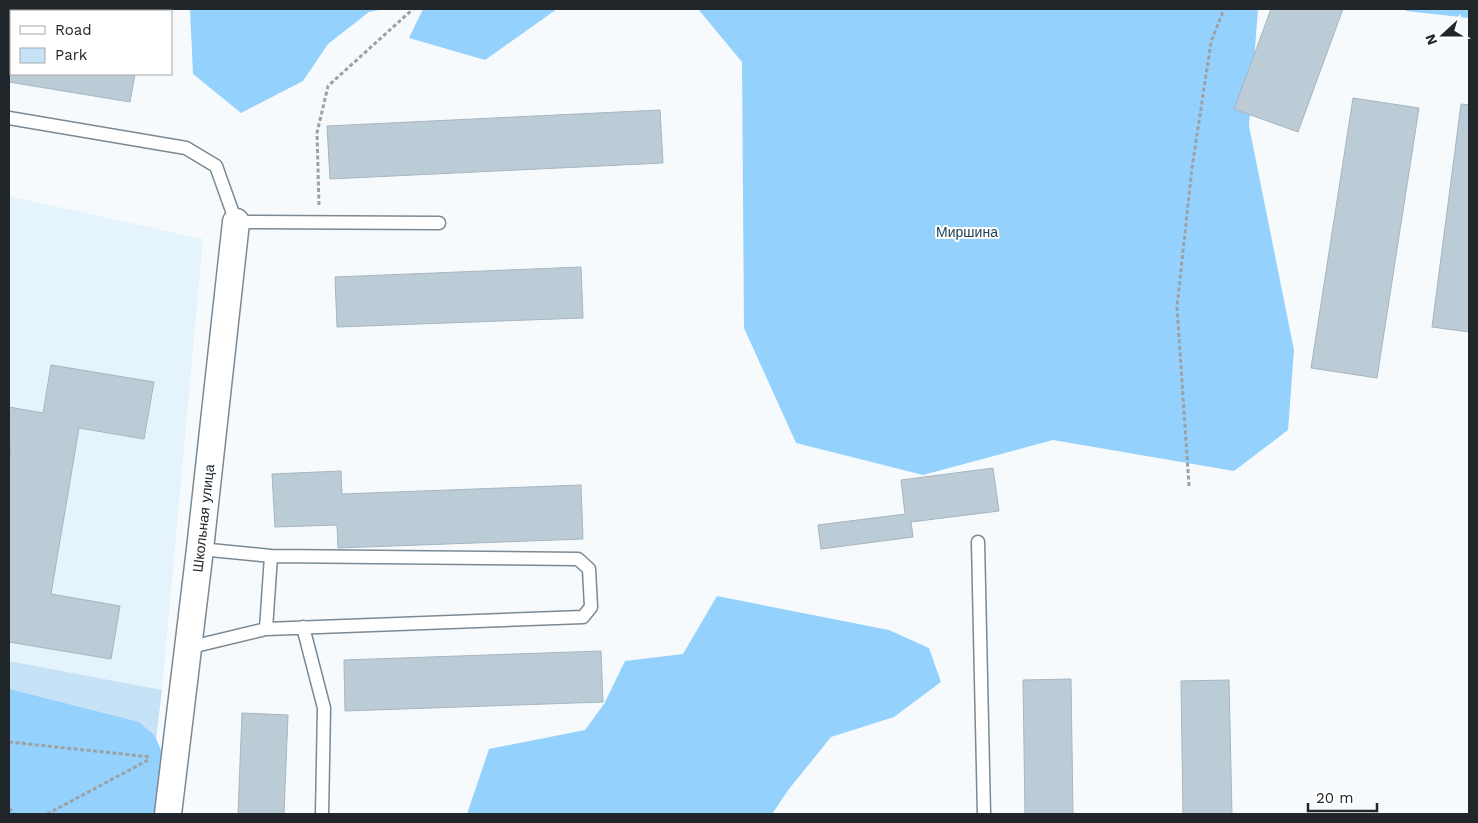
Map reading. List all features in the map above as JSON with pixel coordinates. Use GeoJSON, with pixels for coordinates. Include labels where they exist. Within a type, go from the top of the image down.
{"type":"FeatureCollection","features":[{"type":"Feature","properties":{"kind":"street","name":"Школьная улица"},"geometry":{"type":"LineString","coordinates":[[168,814],[200,549],[236,222]]}},
{"type":"Feature","properties":{"kind":"lane"},"geometry":{"type":"LineString","coordinates":[[9,118],[186,148],[216,166],[236,222],[439,223]]}},
{"type":"Feature","properties":{"kind":"lane"},"geometry":{"type":"LineString","coordinates":[[978,542],[984,814]]}},
{"type":"Feature","properties":{"kind":"lane"},"geometry":{"type":"LineString","coordinates":[[187,648],[266,628],[584,617],[591,607],[589,569],[578,559],[271,556],[200,549]]}},
{"type":"Feature","properties":{"kind":"lane"},"geometry":{"type":"LineString","coordinates":[[266,628],[271,556]]}},
{"type":"Feature","properties":{"kind":"lane"},"geometry":{"type":"LineString","coordinates":[[303,627],[324,708],[322,814]]}},
{"type":"Feature","properties":{"kind":"path"},"geometry":{"type":"LineString","coordinates":[[320,223],[317,133],[328,86],[413,9]]}},
{"type":"Feature","properties":{"kind":"path"},"geometry":{"type":"LineString","coordinates":[[1189,486],[1177,307],[1192,168],[1211,42],[1224,9]]}},
{"type":"Feature","properties":{"kind":"path"},"geometry":{"type":"LineString","coordinates":[[47,814],[152,758],[178,740]]}},
{"type":"Feature","properties":{"kind":"path"},"geometry":{"type":"LineString","coordinates":[[9,742],[152,758]]}},
{"type":"Feature","properties":{"kind":"path"},"geometry":{"type":"LineString","coordinates":[[9,808],[14,814]]}},
{"type":"Feature","properties":{"kind":"shaded area"},"geometry":{"type":"Polygon","coordinates":[[[9,196],[203,239],[162,690],[9,661],[9,196]]]}},
{"type":"Feature","properties":{"kind":"green space"},"geometry":{"type":"Polygon","coordinates":[[[190,9],[384,9],[369,12],[328,44],[303,81],[241,113],[193,74],[190,9]]]}},
{"type":"Feature","properties":{"kind":"green space"},"geometry":{"type":"Polygon","coordinates":[[[423,9],[557,9],[485,60],[409,38],[423,9]]]}},
{"type":"Feature","properties":{"kind":"green space","name":"Миршина"},"geometry":{"type":"Polygon","coordinates":[[[698,9],[1258,9],[1249,126],[1294,350],[1288,430],[1234,471],[1053,440],[923,475],[796,443],[744,328],[742,62],[698,9]]]}},
{"type":"Feature","properties":{"kind":"green space"},"geometry":{"type":"Polygon","coordinates":[[[1406,9],[1469,9],[1469,18],[1406,11],[1406,9]]]}},
{"type":"Feature","properties":{"kind":"green space"},"geometry":{"type":"Polygon","coordinates":[[[717,596],[889,630],[929,648],[941,682],[894,717],[831,737],[789,789],[772,814],[467,814],[489,749],[585,730],[604,704],[625,661],[683,654],[717,596]]]}},
{"type":"Feature","properties":{"kind":"green space"},"geometry":{"type":"Polygon","coordinates":[[[9,661],[162,690],[147,814],[9,814],[9,661]]]}},
{"type":"Feature","properties":{"kind":"green space"},"geometry":{"type":"Polygon","coordinates":[[[9,689],[139,722],[155,736],[163,755],[158,814],[9,814],[9,689]]]}},
{"type":"Feature","properties":{"kind":"building"},"geometry":{"type":"Polygon","coordinates":[[[1271,9],[1343,9],[1298,132],[1234,109],[1271,9]]]}},
{"type":"Feature","properties":{"kind":"building"},"geometry":{"type":"Polygon","coordinates":[[[9,27],[10,75],[135,75],[130,102],[9,82],[9,27]]]}},
{"type":"Feature","properties":{"kind":"building"},"geometry":{"type":"Polygon","coordinates":[[[1353,98],[1419,108],[1377,378],[1311,368],[1353,98]]]}},
{"type":"Feature","properties":{"kind":"building"},"geometry":{"type":"Polygon","coordinates":[[[1461,104],[1469,105],[1469,332],[1432,327],[1461,104]]]}},
{"type":"Feature","properties":{"kind":"building"},"geometry":{"type":"Polygon","coordinates":[[[660,110],[663,163],[330,179],[327,126],[660,110]]]}},
{"type":"Feature","properties":{"kind":"building"},"geometry":{"type":"Polygon","coordinates":[[[581,267],[583,318],[337,327],[335,277],[581,267]]]}},
{"type":"Feature","properties":{"kind":"building"},"geometry":{"type":"Polygon","coordinates":[[[51,365],[154,382],[144,439],[79,428],[51,594],[120,606],[111,659],[9,642],[9,462],[11,447],[9,446],[9,407],[43,413],[51,365]]]}},
{"type":"Feature","properties":{"kind":"building"},"geometry":{"type":"Polygon","coordinates":[[[993,468],[999,511],[911,522],[913,537],[821,549],[818,525],[905,514],[901,480],[993,468]]]}},
{"type":"Feature","properties":{"kind":"building"},"geometry":{"type":"Polygon","coordinates":[[[341,471],[342,494],[581,485],[583,539],[338,548],[337,525],[275,527],[272,474],[341,471]]]}},
{"type":"Feature","properties":{"kind":"building"},"geometry":{"type":"Polygon","coordinates":[[[601,651],[603,702],[345,711],[344,660],[601,651]]]}},
{"type":"Feature","properties":{"kind":"building"},"geometry":{"type":"Polygon","coordinates":[[[1071,679],[1073,814],[1025,814],[1023,680],[1071,679]]]}},
{"type":"Feature","properties":{"kind":"building"},"geometry":{"type":"Polygon","coordinates":[[[1229,680],[1232,814],[1183,814],[1181,681],[1229,680]]]}},
{"type":"Feature","properties":{"kind":"building"},"geometry":{"type":"Polygon","coordinates":[[[242,713],[288,715],[284,814],[238,814],[242,713]]]}}]}
